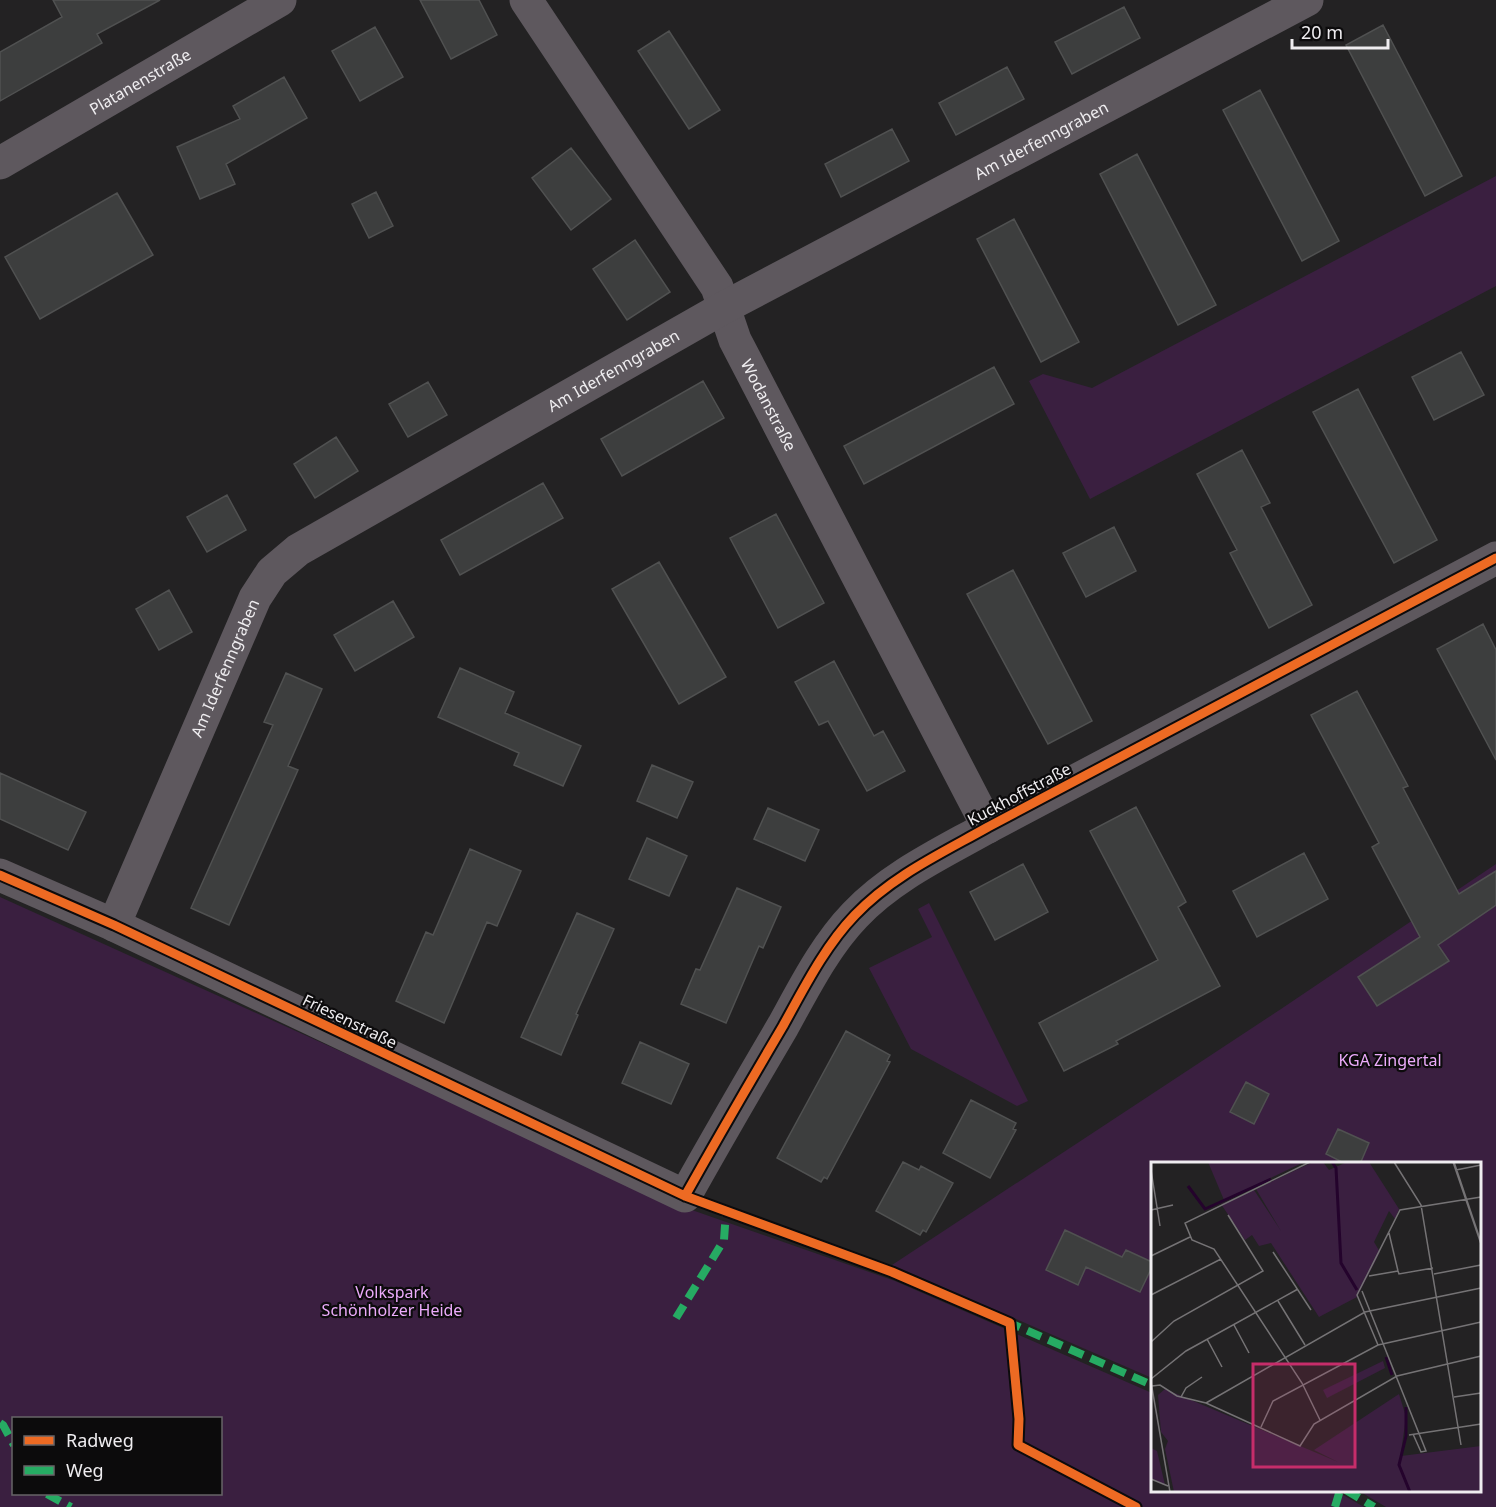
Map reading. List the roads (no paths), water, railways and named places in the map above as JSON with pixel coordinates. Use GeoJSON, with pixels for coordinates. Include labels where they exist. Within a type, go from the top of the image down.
{"type":"FeatureCollection","features":[{"type":"Feature","properties":{"kind":"street","name":"Platanenstraße"},"geometry":{"type":"LineString","coordinates":[[0,163],[280,0]]}},
{"type":"Feature","properties":{"kind":"street","name":"Wodanstraße"},"geometry":{"type":"LineString","coordinates":[[526,0],[717,286],[735,340],[988,827]]}},
{"type":"Feature","properties":{"kind":"street","name":"Am Iderfenngraben"},"geometry":{"type":"LineString","coordinates":[[114,925],[255,598],[272,572],[298,550],[723,308],[1306,0]]}},
{"type":"Feature","properties":{"kind":"street","name":"Kuckhoffstraße"},"geometry":{"type":"LineString","coordinates":[[685,1196],[833,941],[855,915],[901,878],[988,827],[1496,558]]}},
{"type":"Feature","properties":{"kind":"street","name":"Friesenstraße"},"geometry":{"type":"LineString","coordinates":[[0,876],[114,925],[685,1196]]}},
{"type":"Feature","properties":{"kind":"park label","name":"KGA Zingertal"},"geometry":{"type":"Point","coordinates":[1390,1060]}},
{"type":"Feature","properties":{"kind":"park label","name":"Volkspark Schönholzer Heide"},"geometry":{"type":"Point","coordinates":[392,1301]}}]}
